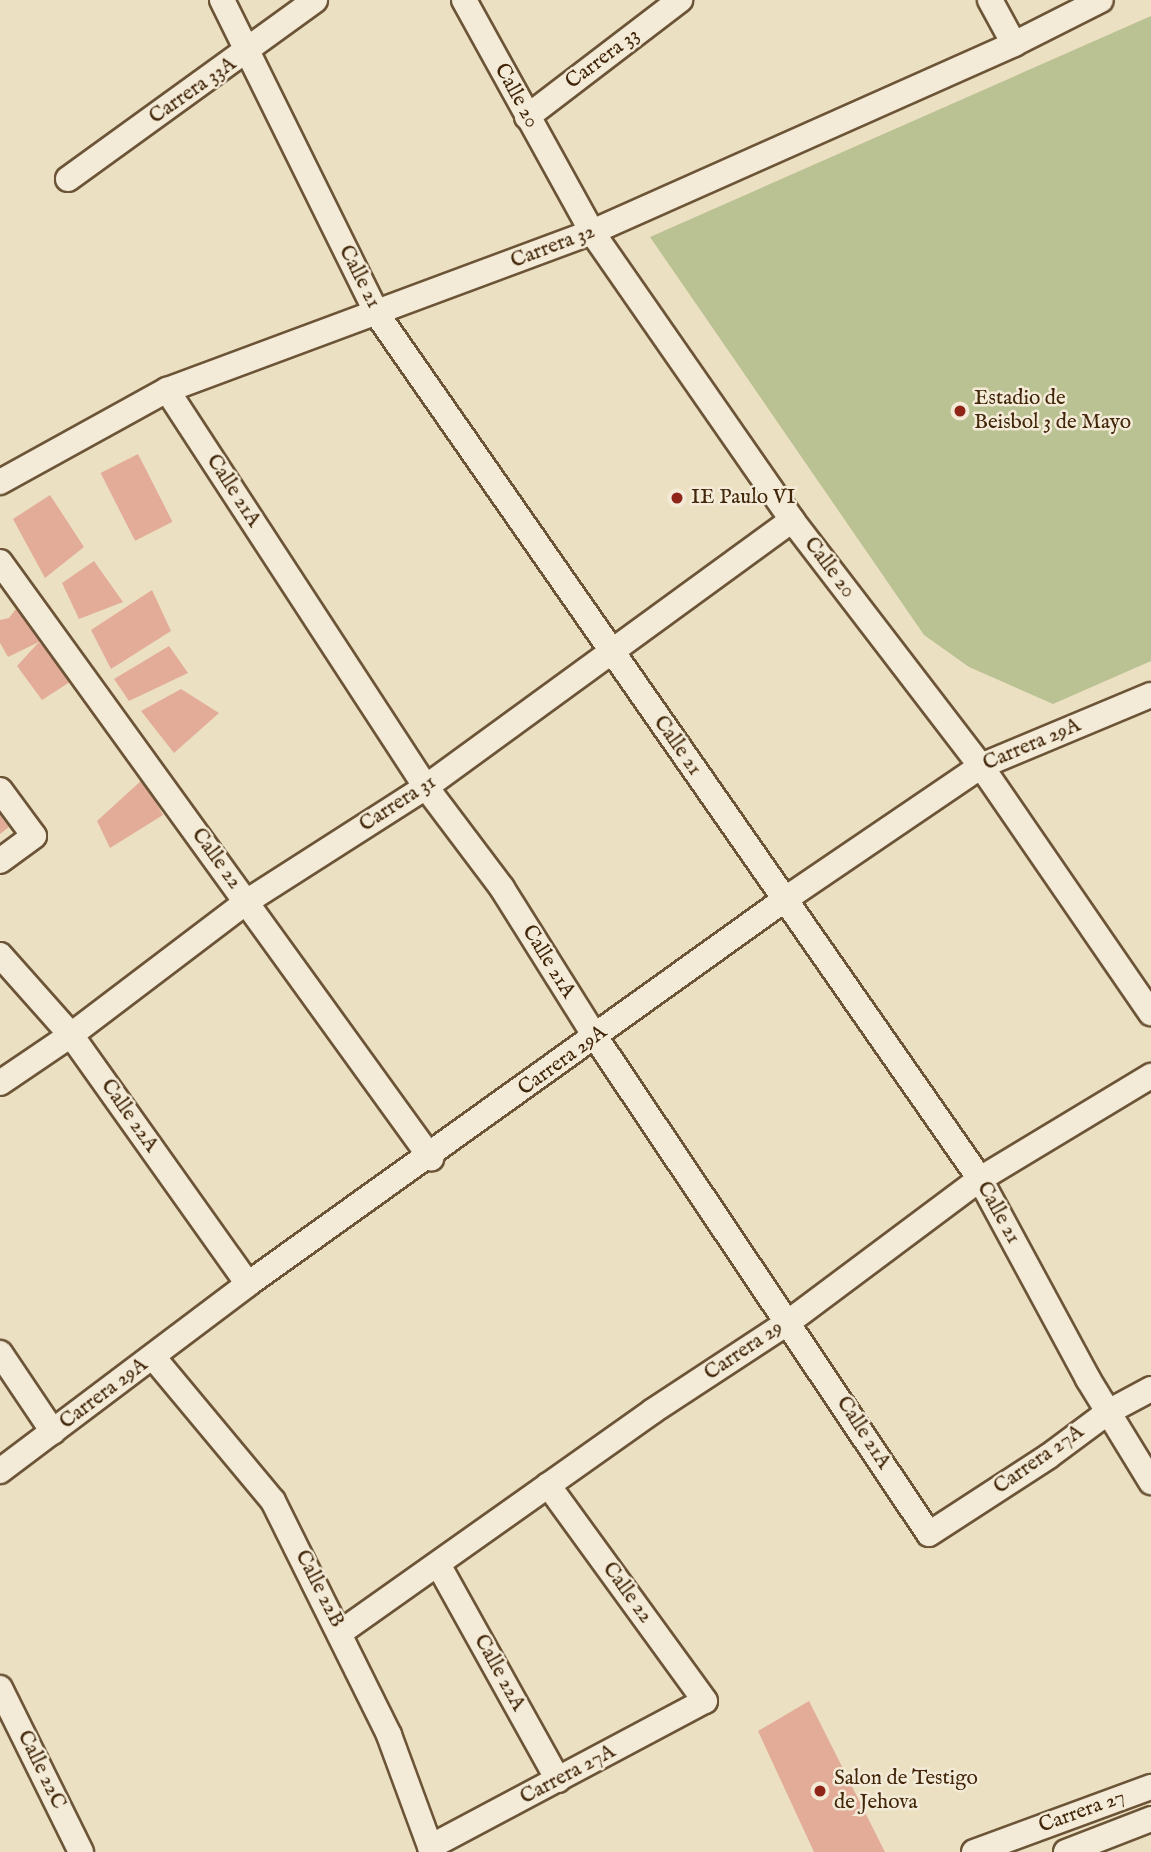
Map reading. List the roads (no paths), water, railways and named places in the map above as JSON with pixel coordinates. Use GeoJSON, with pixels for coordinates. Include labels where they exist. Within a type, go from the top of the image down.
{"type":"FeatureCollection","features":[{"type":"Feature","properties":{"kind":"street","name":"Calle 21"},"geometry":{"type":"LineString","coordinates":[[222,0],[377,314],[980,1179],[1108,1412],[1151,1482]]}},
{"type":"Feature","properties":{"kind":"street","name":"Carrera 33A"},"geometry":{"type":"LineString","coordinates":[[68,179],[247,52],[315,0]]}},
{"type":"Feature","properties":{"kind":"street","name":"Calle 20"},"geometry":{"type":"LineString","coordinates":[[464,0],[592,232],[792,520],[981,766],[1151,1013]]}},
{"type":"Feature","properties":{"kind":"street","name":"Carrera 33"},"geometry":{"type":"LineString","coordinates":[[527,117],[680,0]]}},
{"type":"Feature","properties":{"kind":"street"},"geometry":{"type":"LineString","coordinates":[[990,0],[1014,44]]}},
{"type":"Feature","properties":{"kind":"street","name":"Carrera 32"},"geometry":{"type":"LineString","coordinates":[[0,482],[167,390],[592,232],[1014,44],[1101,0]]}},
{"type":"Feature","properties":{"kind":"street","name":"Calle 21A"},"geometry":{"type":"LineString","coordinates":[[167,390],[426,787],[502,888],[596,1038],[790,1321],[929,1534]]}},
{"type":"Feature","properties":{"kind":"street","name":"Carrera 31"},"geometry":{"type":"LineString","coordinates":[[0,1083],[71,1035],[246,902],[426,787],[792,520]]}},
{"type":"Feature","properties":{"kind":"street","name":"Calle 22"},"geometry":{"type":"LineString","coordinates":[[0,562],[430,1158]]}},
{"type":"Feature","properties":{"kind":"street","name":"Carrera 29A"},"geometry":{"type":"LineString","coordinates":[[0,1471],[248,1284],[430,1158],[783,900],[981,766],[1151,695]]}},
{"type":"Feature","properties":{"kind":"street"},"geometry":{"type":"LineString","coordinates":[[0,790],[34,836],[0,861]]}},
{"type":"Feature","properties":{"kind":"street","name":"Calle 22A"},"geometry":{"type":"LineString","coordinates":[[0,955],[71,1035],[248,1284]]}},
{"type":"Feature","properties":{"kind":"street","name":"Carrera 29"},"geometry":{"type":"LineString","coordinates":[[341,1632],[439,1566],[548,1485],[790,1321],[980,1179],[1151,1076]]}},
{"type":"Feature","properties":{"kind":"street"},"geometry":{"type":"LineString","coordinates":[[0,1353],[53,1432]]}},
{"type":"Feature","properties":{"kind":"street","name":"Calle 22B"},"geometry":{"type":"LineString","coordinates":[[153,1357],[273,1501],[341,1632],[389,1735],[431,1849]]}},
{"type":"Feature","properties":{"kind":"street","name":"Carrera 27A"},"geometry":{"type":"LineString","coordinates":[[929,1534],[1049,1457],[1108,1412],[1151,1389]]}},
{"type":"Feature","properties":{"kind":"street","name":"Calle 22"},"geometry":{"type":"LineString","coordinates":[[548,1485],[705,1701]]}},
{"type":"Feature","properties":{"kind":"street","name":"Calle 22A"},"geometry":{"type":"LineString","coordinates":[[439,1566],[558,1780]]}},
{"type":"Feature","properties":{"kind":"street","name":"Calle 22C"},"geometry":{"type":"LineString","coordinates":[[0,1688],[81,1852]]}},
{"type":"Feature","properties":{"kind":"street","name":"Carrera 27A"},"geometry":{"type":"LineString","coordinates":[[431,1849],[705,1701]]}},
{"type":"Feature","properties":{"kind":"street","name":"Carrera 27"},"geometry":{"type":"LineString","coordinates":[[974,1852],[1151,1787]]}},
{"type":"Feature","properties":{"kind":"street","name":"Carrera 27"},"geometry":{"type":"LineString","coordinates":[[1066,1852],[1151,1819]]}},
{"type":"Feature","properties":{"kind":"place","name":"Estadio de Beisbol 3 de Mayo"},"geometry":{"type":"Point","coordinates":[960,411]}},
{"type":"Feature","properties":{"kind":"place","name":"IE Paulo VI"},"geometry":{"type":"Point","coordinates":[677,498]}},
{"type":"Feature","properties":{"kind":"place","name":"Salon de Testigo de Jehova"},"geometry":{"type":"Point","coordinates":[820,1791]}}]}
